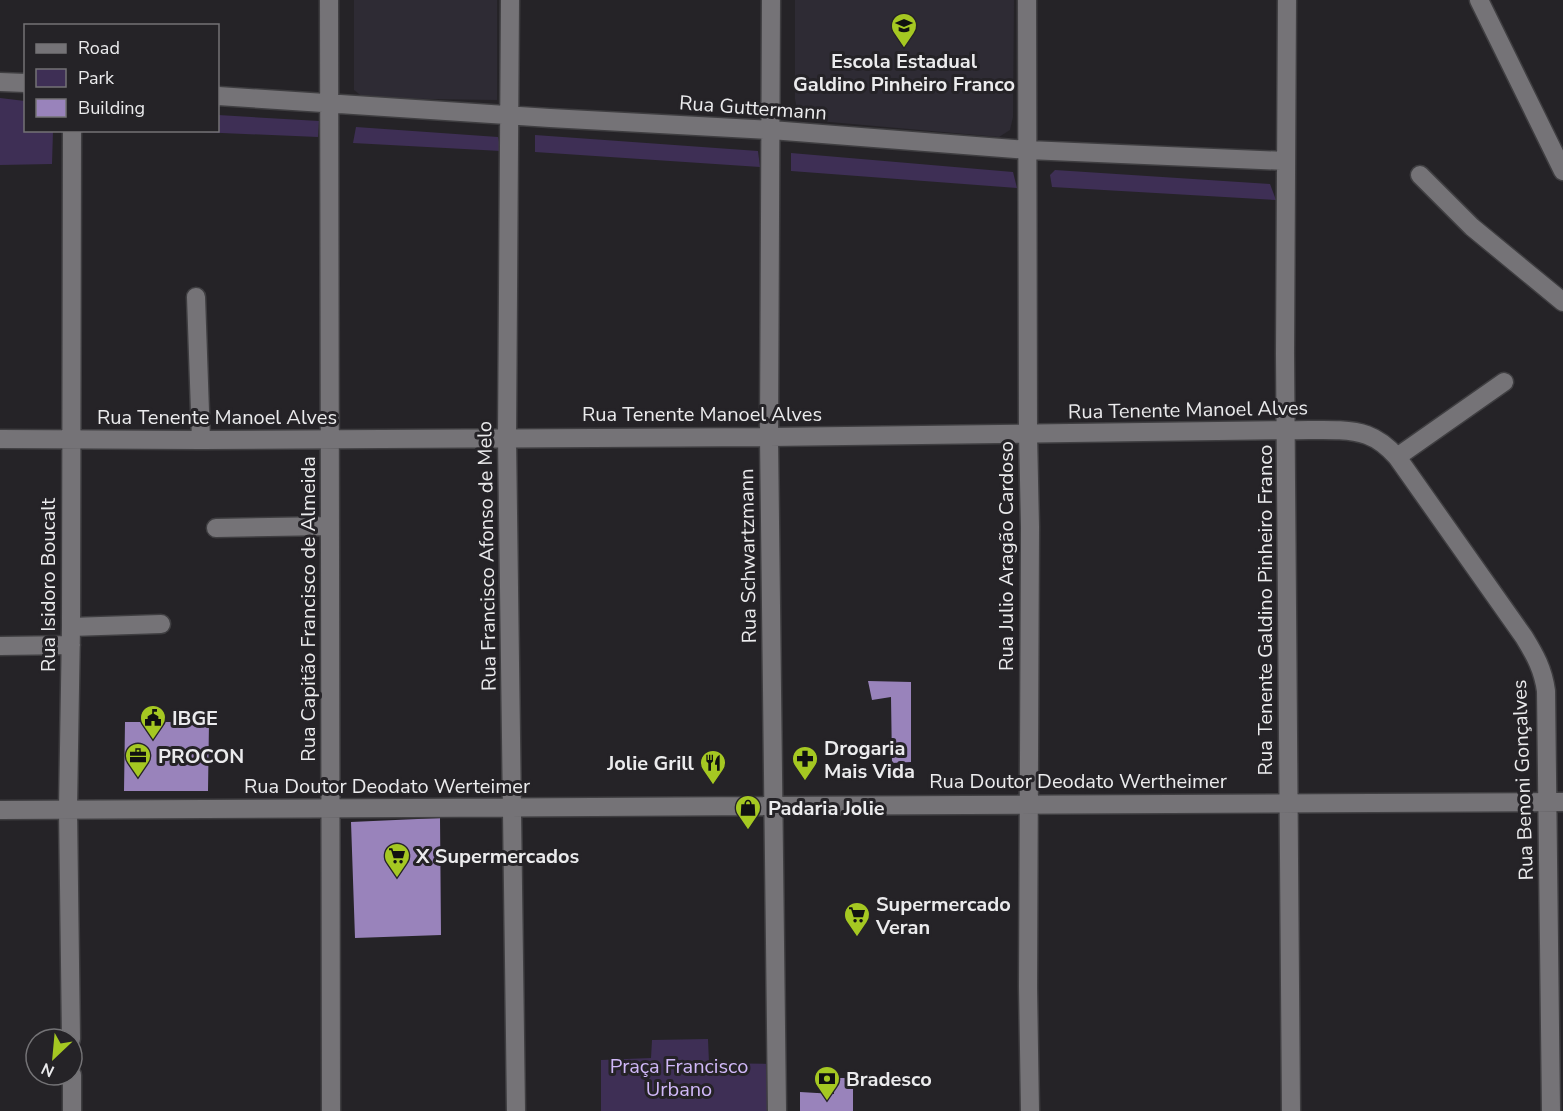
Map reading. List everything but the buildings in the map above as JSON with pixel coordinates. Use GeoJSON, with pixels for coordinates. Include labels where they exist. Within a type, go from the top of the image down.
{"type":"FeatureCollection","features":[{"type":"Feature","properties":{"kind":"street","name":"Rua Capitão Francisco de Almeida"},"geometry":{"type":"LineString","coordinates":[[328,0],[331,1111]]}},
{"type":"Feature","properties":{"kind":"street","name":"Rua Francisco Afonso de Melo"},"geometry":{"type":"LineString","coordinates":[[510,0],[507,438],[516,1111]]}},
{"type":"Feature","properties":{"kind":"street","name":"Rua Schwartzmann"},"geometry":{"type":"LineString","coordinates":[[771,0],[769,437],[777,1111]]}},
{"type":"Feature","properties":{"kind":"street","name":"Rua Julio Aragão Cardoso"},"geometry":{"type":"LineString","coordinates":[[1027,0],[1030,1111]]}},
{"type":"Feature","properties":{"kind":"street","name":"Rua Tenente Galdino Pinheiro Franco"},"geometry":{"type":"LineString","coordinates":[[1287,0],[1286,430],[1291,1111]]}},
{"type":"Feature","properties":{"kind":"street"},"geometry":{"type":"LineString","coordinates":[[1479,0],[1557,137],[1563,171]]}},
{"type":"Feature","properties":{"kind":"street"},"geometry":{"type":"LineString","coordinates":[[0,82],[24,83]]}},
{"type":"Feature","properties":{"kind":"street","name":"Rua Guttermann"},"geometry":{"type":"LineString","coordinates":[[219,96],[771,130],[1028,150],[1286,161]]}},
{"type":"Feature","properties":{"kind":"street","name":"Rua Isidoro Boucalt"},"geometry":{"type":"LineString","coordinates":[[71,1027],[68,809],[71,636],[72,132]]}},
{"type":"Feature","properties":{"kind":"street"},"geometry":{"type":"LineString","coordinates":[[1420,175],[1472,227],[1563,302]]}},
{"type":"Feature","properties":{"kind":"street"},"geometry":{"type":"LineString","coordinates":[[196,297],[201,440]]}},
{"type":"Feature","properties":{"kind":"street"},"geometry":{"type":"LineString","coordinates":[[1397,457],[1504,382]]}},
{"type":"Feature","properties":{"kind":"street","name":"Rua Tenente Manoel Alves"},"geometry":{"type":"LineString","coordinates":[[0,439],[330,440],[769,437],[1286,430],[1360,433],[1378,441],[1397,457]]}},
{"type":"Feature","properties":{"kind":"street","name":"Rua Benoni Gonçalves"},"geometry":{"type":"LineString","coordinates":[[1397,457],[1538,658],[1544,674],[1555,802],[1551,1111]]}},
{"type":"Feature","properties":{"kind":"street"},"geometry":{"type":"LineString","coordinates":[[216,528],[329,526]]}},
{"type":"Feature","properties":{"kind":"street"},"geometry":{"type":"LineString","coordinates":[[0,646],[161,624]]}},
{"type":"Feature","properties":{"kind":"street","name":"Rua Doutor Deodato Wertheimer"},"geometry":{"type":"LineString","coordinates":[[774,805],[1555,802]]}},
{"type":"Feature","properties":{"kind":"street","name":"Rua Doutor Deodato Werteimer"},"geometry":{"type":"LineString","coordinates":[[0,810],[774,805]]}},
{"type":"Feature","properties":{"kind":"street"},"geometry":{"type":"LineString","coordinates":[[72,1087],[72,1111]]}},
{"type":"Feature","properties":{"kind":"shaded area"},"geometry":{"type":"Polygon","coordinates":[[[354,0],[497,0],[497,100],[364,98],[354,90],[354,0]]]}},
{"type":"Feature","properties":{"kind":"shaded area","name":"Escola Estadual Galdino Pinheiro Franco"},"geometry":{"type":"Polygon","coordinates":[[[795,0],[1014,0],[1013,117],[1010,130],[999,137],[807,120],[798,114],[795,99],[795,0]]]}},
{"type":"Feature","properties":{"kind":"green space"},"geometry":{"type":"Polygon","coordinates":[[[0,98],[24,101],[24,132],[53,132],[52,164],[0,165],[0,98]]]}},
{"type":"Feature","properties":{"kind":"green space"},"geometry":{"type":"Polygon","coordinates":[[[219,115],[319,121],[318,137],[200,132],[219,132],[219,115]]]}},
{"type":"Feature","properties":{"kind":"green space"},"geometry":{"type":"Polygon","coordinates":[[[356,127],[498,137],[501,151],[353,143],[356,127]]]}},
{"type":"Feature","properties":{"kind":"green space"},"geometry":{"type":"Polygon","coordinates":[[[535,135],[758,151],[760,167],[535,152],[535,135]]]}},
{"type":"Feature","properties":{"kind":"green space"},"geometry":{"type":"Polygon","coordinates":[[[791,153],[1013,172],[1017,188],[791,171],[791,153]]]}},
{"type":"Feature","properties":{"kind":"green space"},"geometry":{"type":"Polygon","coordinates":[[[1055,170],[1270,184],[1276,200],[1052,187],[1050,175],[1055,170]]]}},
{"type":"Feature","properties":{"kind":"green space","name":"Praça Francisco Urbano"},"geometry":{"type":"Polygon","coordinates":[[[708,1039],[709,1063],[773,1064],[774,1111],[601,1111],[601,1060],[651,1058],[652,1040],[708,1039]]]}},
{"type":"Feature","properties":{"kind":"place","name":"Escola Estadual Galdino Pinheiro Franco"},"geometry":{"type":"Point","coordinates":[904,49]}},
{"type":"Feature","properties":{"kind":"place","name":"IBGE"},"geometry":{"type":"Point","coordinates":[153,741]}},
{"type":"Feature","properties":{"kind":"place","name":"PROCON"},"geometry":{"type":"Point","coordinates":[138,779]}},
{"type":"Feature","properties":{"kind":"place","name":"Drogaria Mais Vida"},"geometry":{"type":"Point","coordinates":[805,782]}},
{"type":"Feature","properties":{"kind":"place","name":"Jolie Grill"},"geometry":{"type":"Point","coordinates":[713,786]}},
{"type":"Feature","properties":{"kind":"place","name":"Padaria Jolie"},"geometry":{"type":"Point","coordinates":[748,831]}},
{"type":"Feature","properties":{"kind":"place","name":"X Supermercados"},"geometry":{"type":"Point","coordinates":[397,879]}},
{"type":"Feature","properties":{"kind":"place","name":"Supermercado Veran"},"geometry":{"type":"Point","coordinates":[857,938]}},
{"type":"Feature","properties":{"kind":"place","name":"Bradesco"},"geometry":{"type":"Point","coordinates":[827,1102]}}]}
